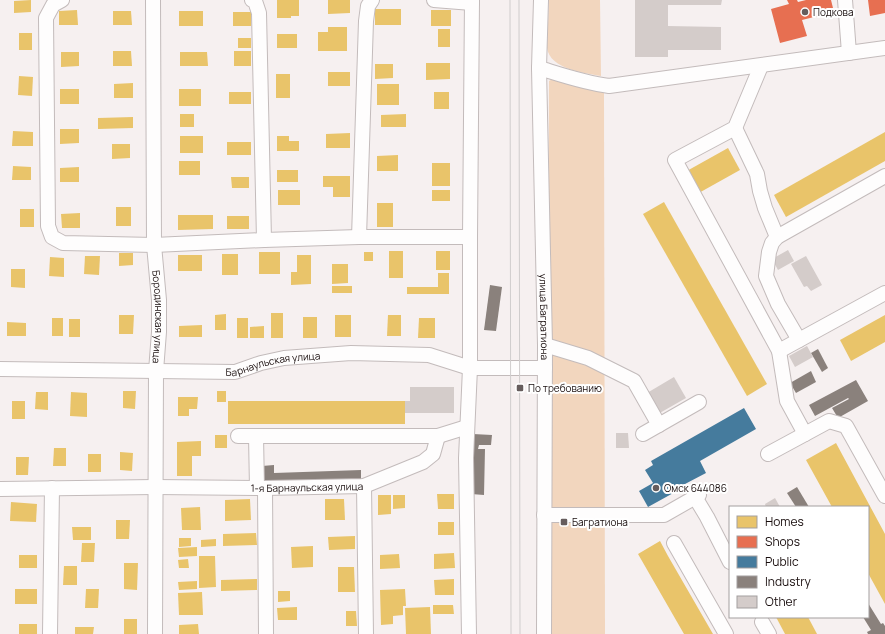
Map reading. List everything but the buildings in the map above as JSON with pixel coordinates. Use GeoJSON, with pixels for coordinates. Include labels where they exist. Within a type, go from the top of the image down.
{"type":"FeatureCollection","features":[{"type":"Feature","properties":{"kind":"street"},"geometry":{"type":"LineString","coordinates":[[62,0],[53,5],[46,18],[48,226],[52,236],[63,243],[154,245],[359,237],[470,237]]}},
{"type":"Feature","properties":{"kind":"street","name":"Бородинская улица"},"geometry":{"type":"LineString","coordinates":[[153,0],[154,245],[159,300],[159,332],[156,371],[155,634]]}},
{"type":"Feature","properties":{"kind":"street"},"geometry":{"type":"LineString","coordinates":[[252,0],[255,1],[259,13],[264,240]]}},
{"type":"Feature","properties":{"kind":"street"},"geometry":{"type":"LineString","coordinates":[[359,237],[366,21],[368,6],[372,0]]}},
{"type":"Feature","properties":{"kind":"street"},"geometry":{"type":"LineString","coordinates":[[434,0],[472,2],[470,368],[466,466],[469,634]]}},
{"type":"Feature","properties":{"kind":"street","name":"улица Багратиона"},"geometry":{"type":"LineString","coordinates":[[541,0],[539,68],[545,345],[544,634]]}},
{"type":"Feature","properties":{"kind":"street"},"geometry":{"type":"LineString","coordinates":[[845,0],[849,53]]}},
{"type":"Feature","properties":{"kind":"street"},"geometry":{"type":"LineString","coordinates":[[539,68],[579,81],[609,86],[885,48]]}},
{"type":"Feature","properties":{"kind":"street"},"geometry":{"type":"LineString","coordinates":[[762,66],[735,128],[675,160],[779,351],[787,401],[805,434]]}},
{"type":"Feature","properties":{"kind":"street"},"geometry":{"type":"LineString","coordinates":[[735,128],[757,174],[765,208],[777,237]]}},
{"type":"Feature","properties":{"kind":"street"},"geometry":{"type":"LineString","coordinates":[[799,340],[778,304],[766,276],[769,252],[772,243],[777,237],[885,176]]}},
{"type":"Feature","properties":{"kind":"street"},"geometry":{"type":"LineString","coordinates":[[779,351],[885,293]]}},
{"type":"Feature","properties":{"kind":"street"},"geometry":{"type":"LineString","coordinates":[[545,345],[588,358],[634,381],[659,425]]}},
{"type":"Feature","properties":{"kind":"street","name":"Барнаульская улица"},"geometry":{"type":"LineString","coordinates":[[0,369],[235,372],[261,363],[284,358],[351,353],[429,355],[470,368],[545,368]]}},
{"type":"Feature","properties":{"kind":"street"},"geometry":{"type":"LineString","coordinates":[[643,434],[698,402]]}},
{"type":"Feature","properties":{"kind":"street"},"geometry":{"type":"LineString","coordinates":[[768,454],[829,421],[846,426],[885,496]]}},
{"type":"Feature","properties":{"kind":"street"},"geometry":{"type":"LineString","coordinates":[[238,436],[438,436],[467,427]]}},
{"type":"Feature","properties":{"kind":"street"},"geometry":{"type":"LineString","coordinates":[[256,436],[261,488],[266,634]]}},
{"type":"Feature","properties":{"kind":"street","name":"1-я Барнаульская улица"},"geometry":{"type":"LineString","coordinates":[[0,489],[364,486],[423,462],[433,454],[438,436]]}},
{"type":"Feature","properties":{"kind":"street"},"geometry":{"type":"LineString","coordinates":[[364,486],[366,634]]}},
{"type":"Feature","properties":{"kind":"street"},"geometry":{"type":"LineString","coordinates":[[50,634],[52,488]]}},
{"type":"Feature","properties":{"kind":"street"},"geometry":{"type":"LineString","coordinates":[[544,515],[664,515],[697,496],[714,533],[729,560]]}},
{"type":"Feature","properties":{"kind":"street"},"geometry":{"type":"LineString","coordinates":[[674,543],[726,634]]}},
{"type":"Feature","properties":{"kind":"shaded area"},"geometry":{"type":"Polygon","coordinates":[[[549,0],[600,0],[601,76],[569,69],[554,61],[549,55],[547,48],[549,0]]]}},
{"type":"Feature","properties":{"kind":"shaded area"},"geometry":{"type":"Polygon","coordinates":[[[554,78],[604,90],[605,634],[547,634],[549,81],[554,78]]]}},
{"type":"Feature","properties":{"kind":"tram line"},"geometry":{"type":"LineString","coordinates":[[510,0],[511,634]]}},
{"type":"Feature","properties":{"kind":"tram line"},"geometry":{"type":"LineString","coordinates":[[519,0],[520,634]]}},
{"type":"Feature","properties":{"kind":"place","name":"Подкова"},"geometry":{"type":"Point","coordinates":[805,12]}},
{"type":"Feature","properties":{"kind":"place","name":"По требованию"},"geometry":{"type":"Point","coordinates":[520,388]}},
{"type":"Feature","properties":{"kind":"place","name":"Омск 644086"},"geometry":{"type":"Point","coordinates":[656,488]}},
{"type":"Feature","properties":{"kind":"place","name":"Багратиона"},"geometry":{"type":"Point","coordinates":[564,522]}}]}
